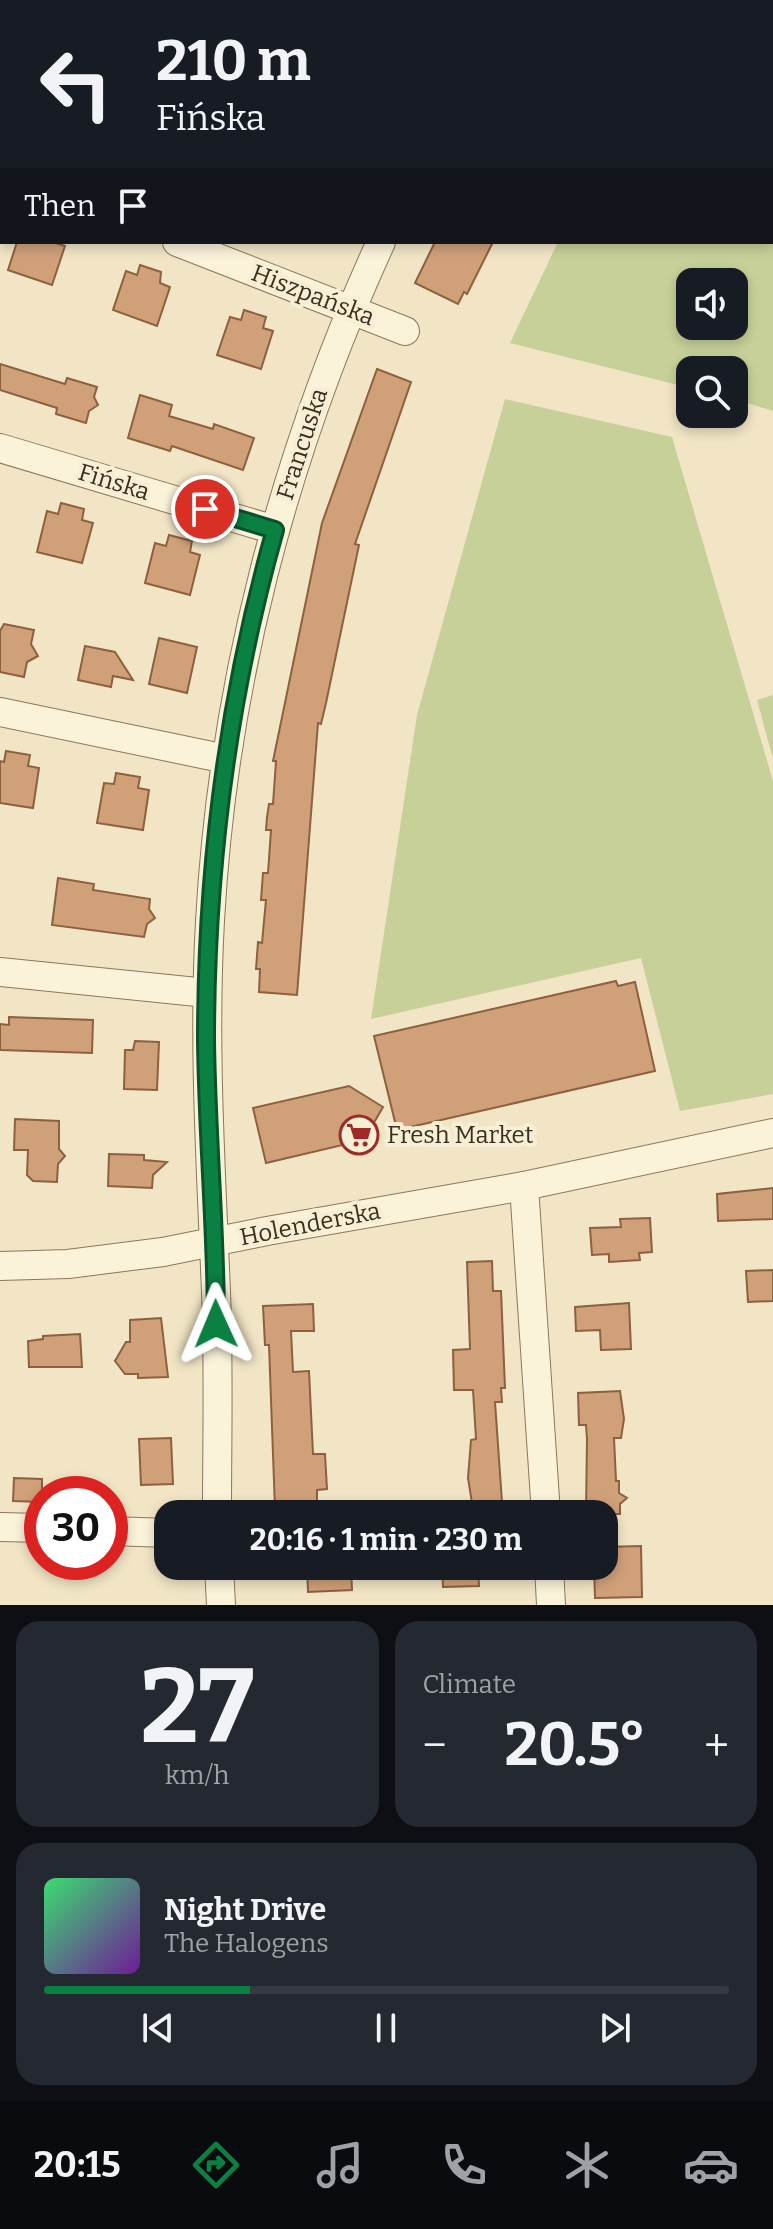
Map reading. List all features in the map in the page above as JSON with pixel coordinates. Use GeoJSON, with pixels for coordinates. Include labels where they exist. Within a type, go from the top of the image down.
{"type":"FeatureCollection","features":[{"type":"Feature","properties":{"kind":"street","name":"Hiszpańska"},"geometry":{"type":"LineString","coordinates":[[182,244],[405,331]]}},
{"type":"Feature","properties":{"kind":"street","name":"Francuska"},"geometry":{"type":"LineString","coordinates":[[217,1500],[207,993],[212,893],[226,759],[248,638],[275,530],[308,422],[351,309],[380,244]]}},
{"type":"Feature","properties":{"kind":"street","name":"Fińska"},"geometry":{"type":"LineString","coordinates":[[0,448],[275,530]]}},
{"type":"Feature","properties":{"kind":"street"},"geometry":{"type":"LineString","coordinates":[[0,712],[226,759]]}},
{"type":"Feature","properties":{"kind":"street"},"geometry":{"type":"LineString","coordinates":[[0,972],[207,993]]}},
{"type":"Feature","properties":{"kind":"street","name":"Holenderska"},"geometry":{"type":"LineString","coordinates":[[0,1266],[107,1260],[213,1243],[524,1186],[773,1133]]}},
{"type":"Feature","properties":{"kind":"street"},"geometry":{"type":"LineString","coordinates":[[524,1186],[545,1500]]}},
{"type":"Feature","properties":{"kind":"street"},"geometry":{"type":"LineString","coordinates":[[0,1527],[24,1528]]}},
{"type":"Feature","properties":{"kind":"street"},"geometry":{"type":"LineString","coordinates":[[128,1532],[154,1533]]}},
{"type":"Feature","properties":{"kind":"street"},"geometry":{"type":"LineString","coordinates":[[220,1580],[221,1605]]}},
{"type":"Feature","properties":{"kind":"street"},"geometry":{"type":"LineString","coordinates":[[550,1580],[551,1605]]}},
{"type":"Feature","properties":{"kind":"green space"},"geometry":{"type":"Polygon","coordinates":[[[557,244],[773,244],[773,411],[748,403],[748,356],[676,356],[676,384],[510,343],[557,244]]]}},
{"type":"Feature","properties":{"kind":"green space"},"geometry":{"type":"Polygon","coordinates":[[[505,399],[672,437],[773,781],[773,1094],[680,1111],[641,958],[371,1019],[417,715],[505,399]]]}},
{"type":"Feature","properties":{"kind":"green space"},"geometry":{"type":"Polygon","coordinates":[[[773,695],[773,759],[757,700],[773,695]]]}},
{"type":"Feature","properties":{"kind":"building"},"geometry":{"type":"Polygon","coordinates":[[[16,244],[65,246],[52,285],[8,270],[16,244]]]}},
{"type":"Feature","properties":{"kind":"building"},"geometry":{"type":"Polygon","coordinates":[[[434,244],[492,244],[467,294],[464,292],[458,304],[415,283],[434,244]]]}},
{"type":"Feature","properties":{"kind":"building"},"geometry":{"type":"Polygon","coordinates":[[[140,265],[161,272],[160,283],[170,287],[157,326],[113,310],[126,271],[137,275],[140,265]]]}},
{"type":"Feature","properties":{"kind":"building"},"geometry":{"type":"Polygon","coordinates":[[[244,310],[266,317],[263,328],[273,331],[261,369],[217,355],[230,317],[241,320],[244,310]]]}},
{"type":"Feature","properties":{"kind":"building"},"geometry":{"type":"Polygon","coordinates":[[[0,364],[65,384],[67,378],[97,387],[94,397],[98,405],[89,411],[86,423],[56,414],[57,408],[0,390],[0,364]]]}},
{"type":"Feature","properties":{"kind":"building"},"geometry":{"type":"Polygon","coordinates":[[[377,369],[411,382],[355,544],[359,545],[326,703],[321,724],[318,723],[297,995],[259,992],[260,969],[256,969],[266,900],[261,900],[263,873],[268,873],[271,830],[266,830],[269,804],[273,804],[276,761],[273,761],[322,523],[377,369]]]}},
{"type":"Feature","properties":{"kind":"building"},"geometry":{"type":"Polygon","coordinates":[[[140,395],[172,405],[169,416],[213,429],[214,424],[254,438],[243,470],[172,446],[170,451],[128,438],[140,395]]]}},
{"type":"Feature","properties":{"kind":"building"},"geometry":{"type":"Polygon","coordinates":[[[61,503],[84,509],[82,520],[93,523],[82,563],[37,552],[47,511],[58,514],[61,503]]]}},
{"type":"Feature","properties":{"kind":"building"},"geometry":{"type":"Polygon","coordinates":[[[169,535],[192,541],[190,552],[200,555],[190,595],[145,583],[155,543],[166,546],[169,535]]]}},
{"type":"Feature","properties":{"kind":"building"},"geometry":{"type":"Polygon","coordinates":[[[4,624],[34,630],[31,644],[38,656],[27,662],[24,677],[0,672],[0,631],[4,624]]]}},
{"type":"Feature","properties":{"kind":"building"},"geometry":{"type":"Polygon","coordinates":[[[159,638],[197,647],[187,693],[149,684],[159,638]]]}},
{"type":"Feature","properties":{"kind":"building"},"geometry":{"type":"Polygon","coordinates":[[[85,646],[115,652],[133,680],[113,676],[111,687],[78,680],[85,646]]]}},
{"type":"Feature","properties":{"kind":"building"},"geometry":{"type":"Polygon","coordinates":[[[6,751],[30,755],[28,766],[39,768],[33,808],[0,803],[0,761],[4,762],[6,751]]]}},
{"type":"Feature","properties":{"kind":"building"},"geometry":{"type":"Polygon","coordinates":[[[116,773],[140,777],[138,788],[149,790],[143,830],[97,823],[104,783],[114,784],[116,773]]]}},
{"type":"Feature","properties":{"kind":"building"},"geometry":{"type":"Polygon","coordinates":[[[58,878],[94,884],[93,890],[150,899],[149,909],[155,918],[147,924],[144,937],[52,925],[58,878]]]}},
{"type":"Feature","properties":{"kind":"building"},"geometry":{"type":"Polygon","coordinates":[[[616,981],[618,986],[635,982],[655,1071],[397,1130],[374,1036],[616,981]]]}},
{"type":"Feature","properties":{"kind":"building"},"geometry":{"type":"Polygon","coordinates":[[[9,1017],[93,1020],[92,1053],[0,1050],[0,1024],[9,1025],[9,1017]]]}},
{"type":"Feature","properties":{"kind":"building"},"geometry":{"type":"Polygon","coordinates":[[[135,1041],[159,1042],[157,1090],[124,1089],[125,1050],[133,1050],[135,1041]]]}},
{"type":"Feature","properties":{"kind":"building"},"geometry":{"type":"Polygon","coordinates":[[[349,1086],[383,1107],[364,1140],[266,1163],[253,1108],[349,1086]]]}},
{"type":"Feature","properties":{"kind":"building"},"geometry":{"type":"Polygon","coordinates":[[[15,1119],[59,1121],[59,1149],[65,1156],[58,1164],[57,1182],[33,1181],[27,1175],[28,1150],[14,1150],[15,1119]]]}},
{"type":"Feature","properties":{"kind":"building"},"geometry":{"type":"Polygon","coordinates":[[[109,1154],[144,1155],[144,1160],[167,1162],[153,1175],[152,1188],[108,1186],[109,1154]]]}},
{"type":"Feature","properties":{"kind":"building"},"geometry":{"type":"Polygon","coordinates":[[[773,1188],[773,1219],[718,1221],[717,1194],[773,1188]]]}},
{"type":"Feature","properties":{"kind":"building"},"geometry":{"type":"Polygon","coordinates":[[[650,1218],[652,1252],[639,1253],[640,1260],[609,1262],[609,1254],[592,1255],[590,1228],[621,1227],[620,1219],[650,1218]]]}},
{"type":"Feature","properties":{"kind":"building"},"geometry":{"type":"Polygon","coordinates":[[[492,1261],[493,1291],[501,1291],[505,1388],[501,1388],[502,1402],[495,1402],[502,1500],[472,1500],[468,1478],[471,1440],[476,1439],[473,1390],[454,1390],[453,1350],[470,1349],[467,1262],[492,1261]]]}},
{"type":"Feature","properties":{"kind":"building"},"geometry":{"type":"Polygon","coordinates":[[[773,1270],[773,1301],[748,1302],[746,1271],[773,1270]]]}},
{"type":"Feature","properties":{"kind":"building"},"geometry":{"type":"Polygon","coordinates":[[[629,1303],[631,1349],[601,1350],[600,1330],[576,1331],[575,1307],[629,1303]]]}},
{"type":"Feature","properties":{"kind":"building"},"geometry":{"type":"Polygon","coordinates":[[[313,1304],[314,1331],[291,1331],[293,1372],[309,1371],[313,1454],[325,1454],[327,1489],[317,1490],[317,1500],[275,1500],[269,1345],[265,1345],[263,1306],[313,1304]]]}},
{"type":"Feature","properties":{"kind":"building"},"geometry":{"type":"Polygon","coordinates":[[[161,1318],[168,1377],[138,1378],[138,1374],[125,1374],[115,1361],[126,1342],[130,1342],[130,1320],[161,1318]]]}},
{"type":"Feature","properties":{"kind":"building"},"geometry":{"type":"Polygon","coordinates":[[[80,1334],[82,1367],[29,1367],[28,1341],[43,1339],[43,1336],[80,1334]]]}},
{"type":"Feature","properties":{"kind":"building"},"geometry":{"type":"Polygon","coordinates":[[[620,1391],[624,1419],[621,1438],[614,1438],[616,1481],[619,1481],[619,1493],[627,1498],[620,1504],[620,1514],[618,1500],[586,1500],[586,1425],[579,1425],[578,1393],[620,1391]]]}},
{"type":"Feature","properties":{"kind":"building"},"geometry":{"type":"Polygon","coordinates":[[[171,1438],[173,1484],[141,1485],[139,1439],[171,1438]]]}},
{"type":"Feature","properties":{"kind":"building"},"geometry":{"type":"Polygon","coordinates":[[[14,1478],[24,1478],[24,1501],[13,1501],[14,1478]]]}},
{"type":"Feature","properties":{"kind":"building"},"geometry":{"type":"Polygon","coordinates":[[[641,1546],[642,1597],[595,1598],[594,1580],[618,1580],[618,1547],[641,1546]]]}},
{"type":"Feature","properties":{"kind":"building"},"geometry":{"type":"Polygon","coordinates":[[[308,1580],[352,1580],[352,1590],[308,1592],[308,1580]]]}},
{"type":"Feature","properties":{"kind":"building"},"geometry":{"type":"Polygon","coordinates":[[[443,1580],[479,1580],[479,1586],[443,1587],[443,1580]]]}},
{"type":"Feature","properties":{"kind":"place","name":"Fresh Market"},"geometry":{"type":"Point","coordinates":[359,1135]}},
{"type":"Feature","properties":{"kind":"route"},"geometry":{"type":"LineString","coordinates":[[205,509],[275,530],[238,685],[219,811],[210,918],[206,1040],[216,1324]]}}]}
